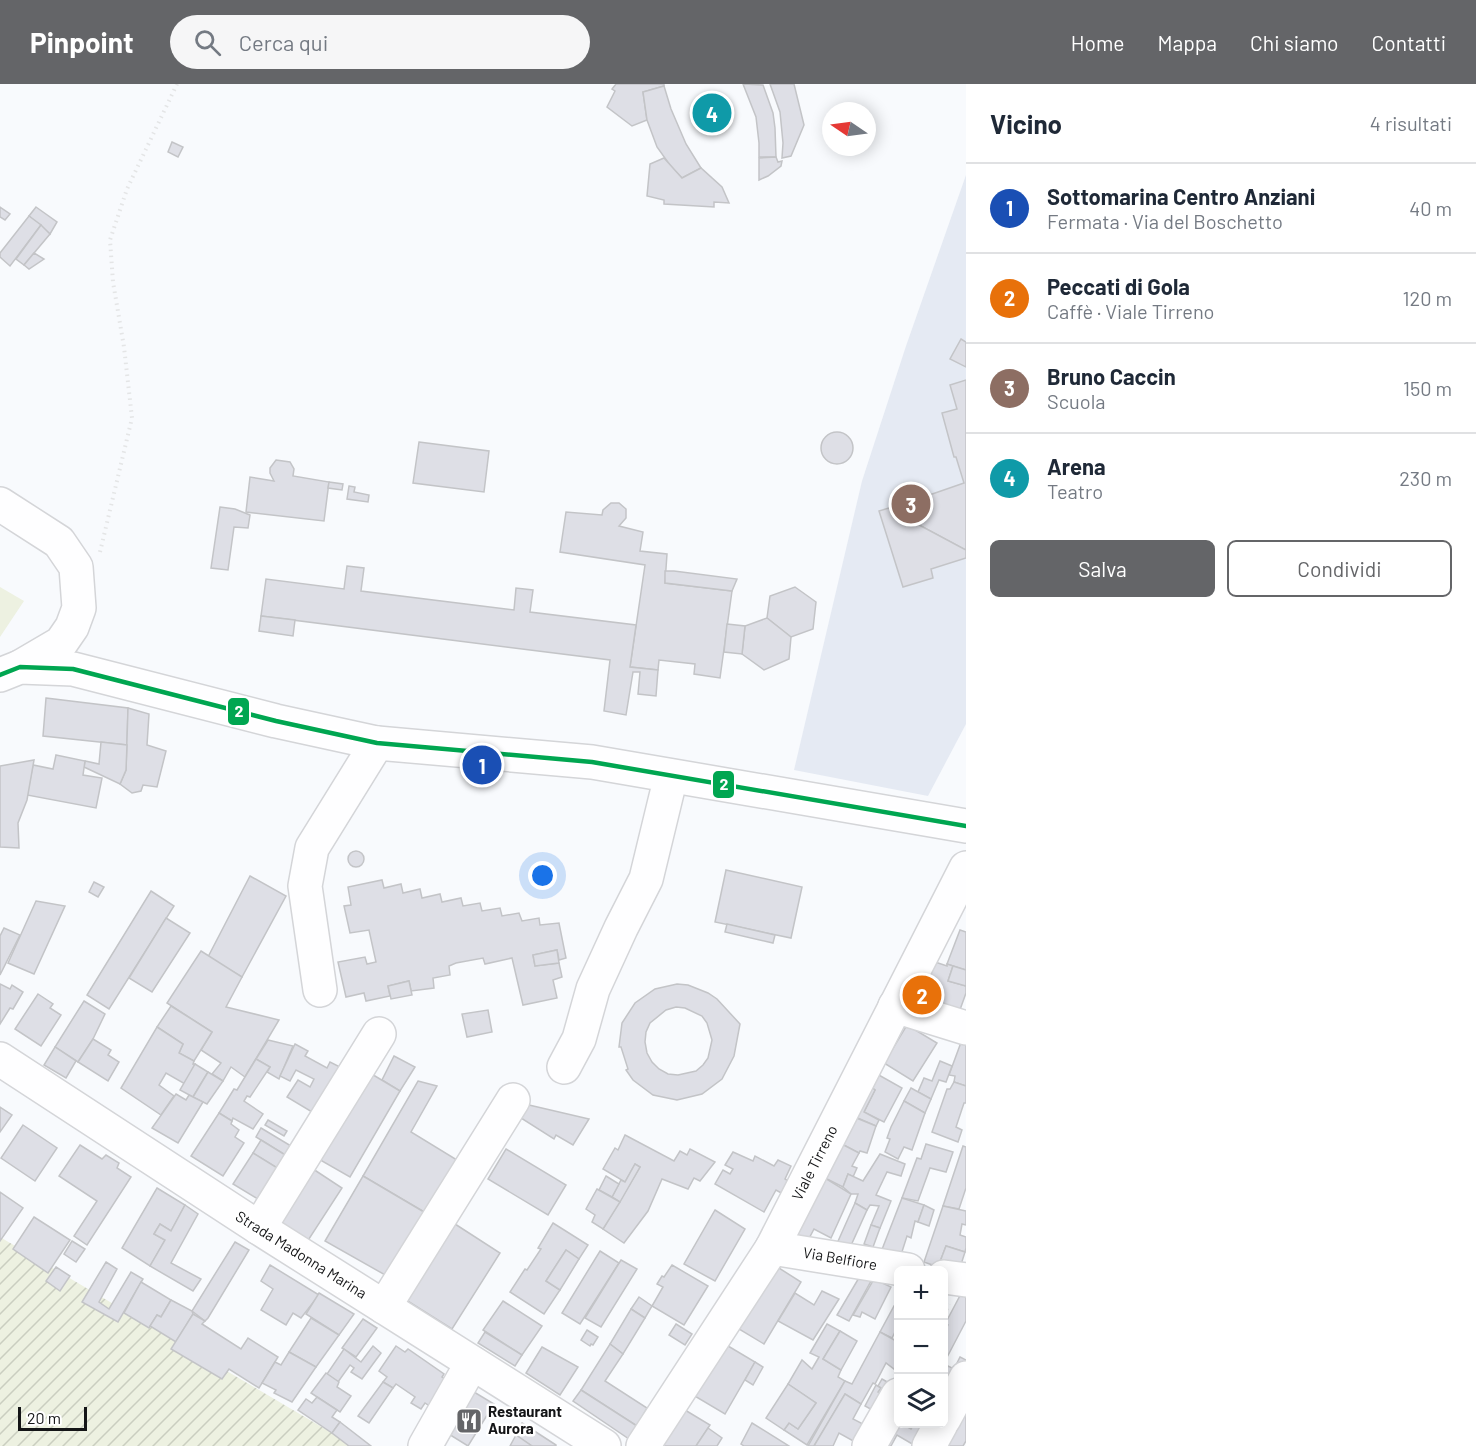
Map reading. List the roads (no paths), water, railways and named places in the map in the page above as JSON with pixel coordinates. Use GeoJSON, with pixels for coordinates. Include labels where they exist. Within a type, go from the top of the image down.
{"type":"FeatureCollection","features":[{"type":"Feature","properties":{"kind":"street"},"geometry":{"type":"LineString","coordinates":[[0,504],[59,542],[76,567],[78,608],[72,627],[61,643],[10,671]]}},
{"type":"Feature","properties":{"kind":"street"},"geometry":{"type":"LineString","coordinates":[[10,671],[73,669],[276,721],[377,743],[592,762],[966,826]]}},
{"type":"Feature","properties":{"kind":"street"},"geometry":{"type":"LineString","coordinates":[[320,990],[305,886],[312,848],[377,743]]}},
{"type":"Feature","properties":{"kind":"street"},"geometry":{"type":"LineString","coordinates":[[564,1067],[579,1040],[593,989],[646,879],[671,776]]}},
{"type":"Feature","properties":{"kind":"street","name":"Viale Tirreno"},"geometry":{"type":"LineString","coordinates":[[643,1446],[772,1248],[895,1006],[964,877]]}},
{"type":"Feature","properties":{"kind":"street"},"geometry":{"type":"LineString","coordinates":[[895,1006],[966,1028]]}},
{"type":"Feature","properties":{"kind":"street"},"geometry":{"type":"LineString","coordinates":[[259,1228],[379,1034]]}},
{"type":"Feature","properties":{"kind":"street","name":"Strada Madonna Marina"},"geometry":{"type":"LineString","coordinates":[[0,1059],[259,1228],[472,1362],[586,1441]]}},
{"type":"Feature","properties":{"kind":"street"},"geometry":{"type":"LineString","coordinates":[[384,1307],[513,1100]]}},
{"type":"Feature","properties":{"kind":"street","name":"Via Belfiore"},"geometry":{"type":"LineString","coordinates":[[772,1248],[894,1268]]}},
{"type":"Feature","properties":{"kind":"street"},"geometry":{"type":"LineString","coordinates":[[948,1277],[966,1280]]}},
{"type":"Feature","properties":{"kind":"street"},"geometry":{"type":"LineString","coordinates":[[425,1446],[472,1362]]}},
{"type":"Feature","properties":{"kind":"street"},"geometry":{"type":"LineString","coordinates":[[948,1412],[966,1378]]}},
{"type":"Feature","properties":{"kind":"street"},"geometry":{"type":"LineString","coordinates":[[869,1446],[894,1402]]}},
{"type":"Feature","properties":{"kind":"street"},"geometry":{"type":"LineString","coordinates":[[929,1446],[939,1428]]}},
{"type":"Feature","properties":{"kind":"place","name":"Arena"},"geometry":{"type":"Point","coordinates":[712,113]}},
{"type":"Feature","properties":{"kind":"place","name":"Bruno Caccin"},"geometry":{"type":"Point","coordinates":[911,504]}},
{"type":"Feature","properties":{"kind":"place","name":"Sottomarina Centro Anziani"},"geometry":{"type":"Point","coordinates":[482,765]}},
{"type":"Feature","properties":{"kind":"place","name":"Peccati di Gola"},"geometry":{"type":"Point","coordinates":[922,995]}},
{"type":"Feature","properties":{"kind":"place","name":"Restaurant Aurora"},"geometry":{"type":"Point","coordinates":[469,1421]}}]}
